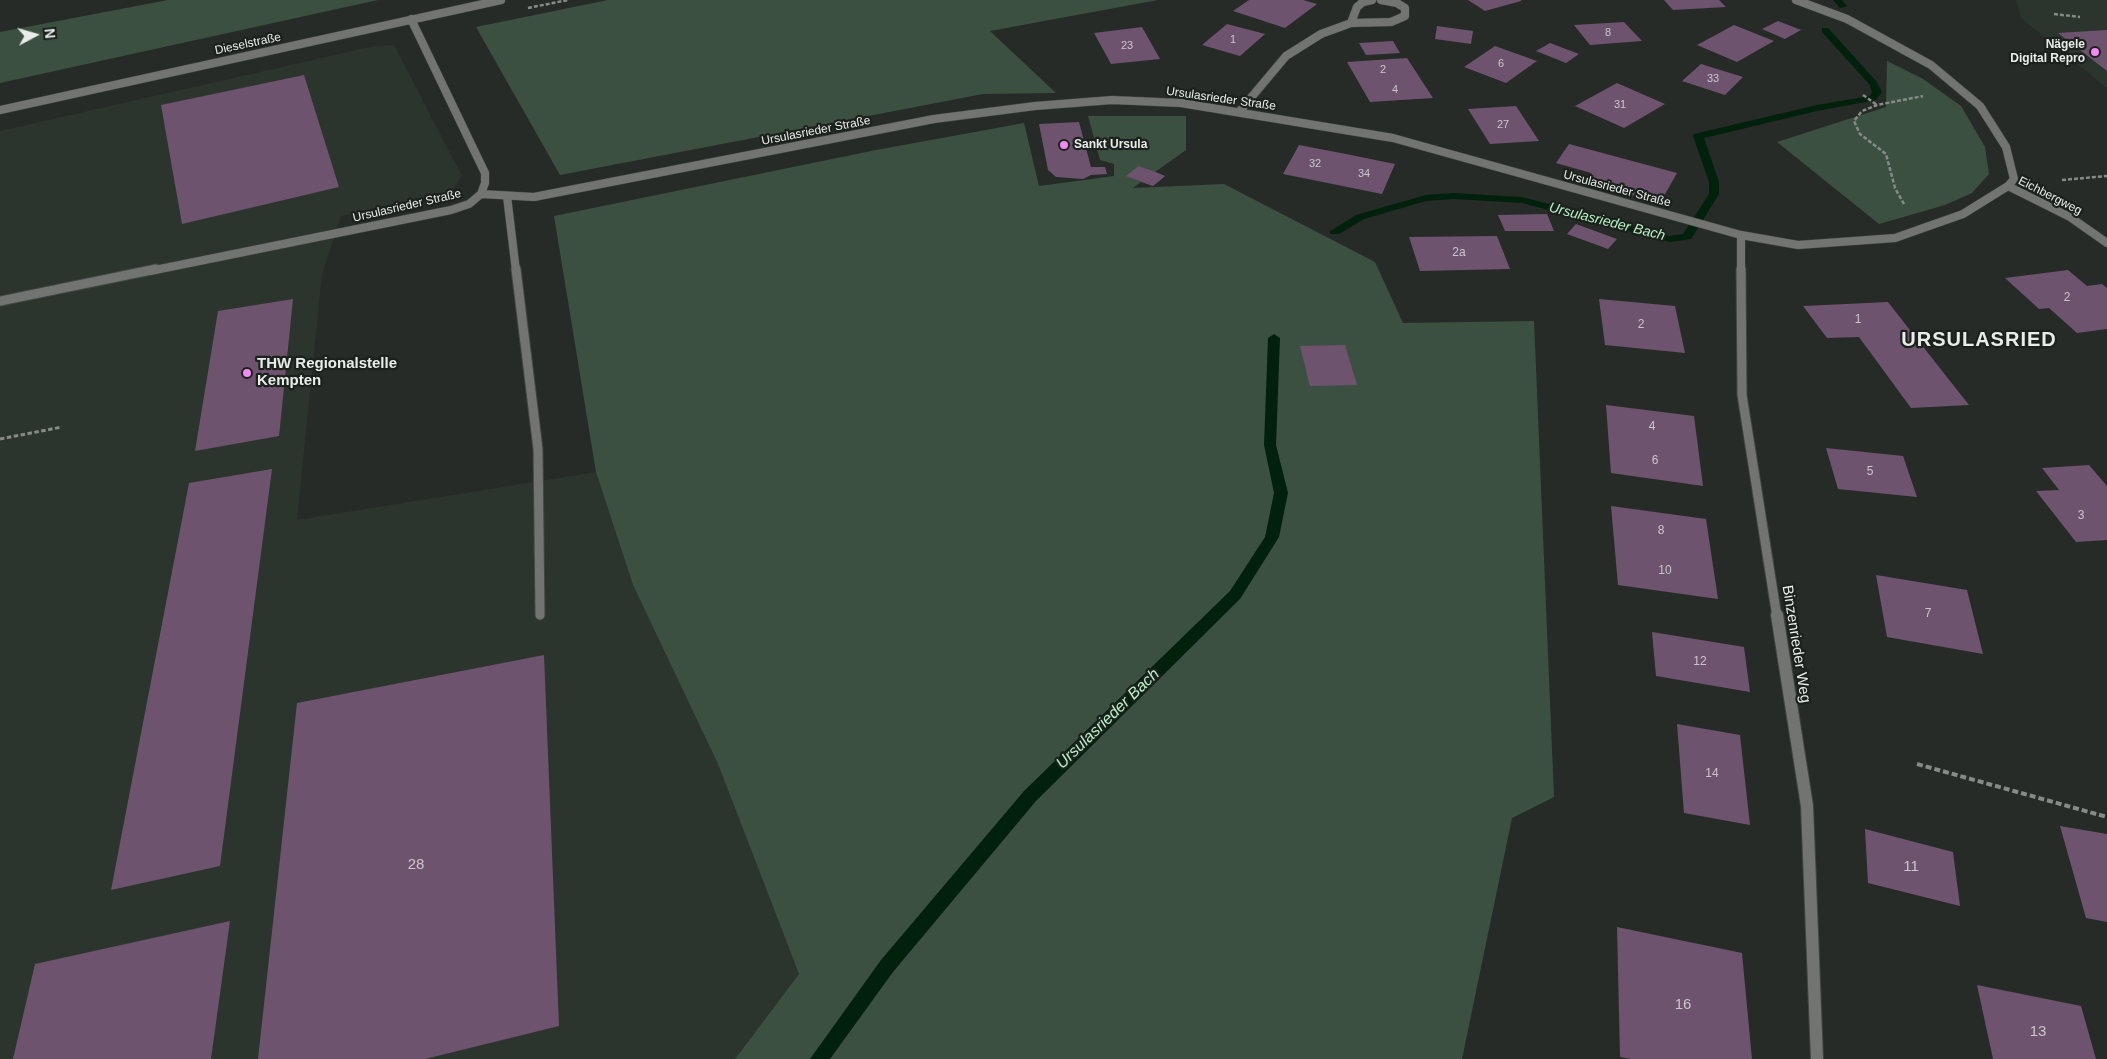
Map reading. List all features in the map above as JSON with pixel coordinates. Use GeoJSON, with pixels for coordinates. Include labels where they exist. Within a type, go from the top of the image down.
{"type":"FeatureCollection","features":[{"type":"Feature","properties":{"kind":"street","name":"Dieselstraße"},"geometry":{"type":"LineString","coordinates":[[0,110],[501,0]]}},
{"type":"Feature","properties":{"kind":"street"},"geometry":{"type":"LineString","coordinates":[[1352,23],[1358,7],[1363,2],[1372,0]]}},
{"type":"Feature","properties":{"kind":"street"},"geometry":{"type":"LineString","coordinates":[[1239,112],[1286,56],[1321,34],[1352,23],[1390,22],[1405,16],[1405,8],[1397,3],[1381,0]]}},
{"type":"Feature","properties":{"kind":"street"},"geometry":{"type":"LineString","coordinates":[[1796,0],[1847,19],[1944,75],[1980,106],[2006,147],[2014,179],[2008,186]]}},
{"type":"Feature","properties":{"kind":"street"},"geometry":{"type":"LineString","coordinates":[[411,20],[485,173],[485,183],[481,194]]}},
{"type":"Feature","properties":{"kind":"street","name":"Ursulasrieder Straße"},"geometry":{"type":"LineString","coordinates":[[0,301],[451,210],[469,204],[481,194],[534,197],[934,120],[1035,106],[1112,100],[1181,103],[1393,138],[1741,235],[1807,245],[1895,238],[1924,230],[1963,214],[2008,186]]}},
{"type":"Feature","properties":{"kind":"street","name":"Eichbergweg"},"geometry":{"type":"LineString","coordinates":[[2008,186],[2070,217],[2107,243]]}},
{"type":"Feature","properties":{"kind":"street"},"geometry":{"type":"LineString","coordinates":[[506,196],[538,449],[540,615]]}},
{"type":"Feature","properties":{"kind":"street","name":"Binzenrieder Weg"},"geometry":{"type":"LineString","coordinates":[[1741,235],[1742,395],[1807,806],[1817,1059]]}},
{"type":"Feature","properties":{"kind":"path"},"geometry":{"type":"LineString","coordinates":[[2054,14],[2080,17]]}},
{"type":"Feature","properties":{"kind":"path"},"geometry":{"type":"LineString","coordinates":[[1924,230],[1914,221],[1895,188],[1886,154],[1860,134],[1854,121],[1862,111],[1877,105],[1911,100],[1928,94],[1944,75]]}},
{"type":"Feature","properties":{"kind":"path"},"geometry":{"type":"LineString","coordinates":[[1863,95],[1877,105]]}},
{"type":"Feature","properties":{"kind":"path"},"geometry":{"type":"LineString","coordinates":[[0,439],[62,427]]}},
{"type":"Feature","properties":{"kind":"path"},"geometry":{"type":"LineString","coordinates":[[1918,764],[2107,817]]}},
{"type":"Feature","properties":{"kind":"shaded area"},"geometry":{"type":"Polygon","coordinates":[[[2016,0],[2107,0],[2107,88],[2021,18],[2016,0]]]}},
{"type":"Feature","properties":{"kind":"shaded area"},"geometry":{"type":"Polygon","coordinates":[[[394,45],[462,176],[451,192],[341,216],[322,274],[297,520],[596,472],[633,585],[718,764],[799,974],[735,1059],[0,1059],[0,131],[370,47],[394,45]]]}},
{"type":"Feature","properties":{"kind":"green space"},"geometry":{"type":"Polygon","coordinates":[[[168,0],[378,0],[0,83],[0,32],[168,0]]]}},
{"type":"Feature","properties":{"kind":"green space"},"geometry":{"type":"Polygon","coordinates":[[[608,0],[1158,0],[990,31],[1056,93],[983,94],[560,175],[476,27],[608,0]]]}},
{"type":"Feature","properties":{"kind":"green space"},"geometry":{"type":"Polygon","coordinates":[[[1887,61],[1923,79],[1961,106],[1985,147],[1989,174],[1972,193],[1945,205],[1879,224],[1777,142],[1886,107],[1887,61]]]}},
{"type":"Feature","properties":{"kind":"green space"},"geometry":{"type":"Polygon","coordinates":[[[1088,116],[1186,116],[1186,150],[1155,172],[1165,176],[1153,186],[1141,182],[1133,188],[1224,184],[1375,262],[1403,323],[1534,321],[1554,797],[1512,818],[1462,1059],[735,1059],[799,974],[718,764],[633,585],[596,472],[554,216],[876,150],[1024,123],[1039,186],[1114,176],[1114,164],[1100,160],[1088,116]]]}},
{"type":"Feature","properties":{"kind":"building"},"geometry":{"type":"Polygon","coordinates":[[[1249,0],[1303,0],[1317,4],[1285,28],[1233,11],[1249,0]]]}},
{"type":"Feature","properties":{"kind":"building"},"geometry":{"type":"Polygon","coordinates":[[[1468,0],[1521,0],[1521,1],[1485,11],[1468,0]]]}},
{"type":"Feature","properties":{"kind":"building"},"geometry":{"type":"Polygon","coordinates":[[[1664,0],[1719,0],[1726,7],[1673,10],[1664,0]]]}},
{"type":"Feature","properties":{"kind":"building"},"geometry":{"type":"Polygon","coordinates":[[[1778,21],[1801,30],[1785,39],[1762,29],[1778,21]]]}},
{"type":"Feature","properties":{"kind":"building"},"geometry":{"type":"Polygon","coordinates":[[[1624,22],[1642,41],[1590,45],[1574,25],[1624,22]]]}},
{"type":"Feature","properties":{"kind":"building"},"geometry":{"type":"Polygon","coordinates":[[[1227,24],[1265,34],[1240,56],[1202,45],[1227,24]]]}},
{"type":"Feature","properties":{"kind":"building"},"geometry":{"type":"Polygon","coordinates":[[[1734,25],[1774,41],[1737,62],[1697,45],[1734,25]]]}},
{"type":"Feature","properties":{"kind":"building"},"geometry":{"type":"Polygon","coordinates":[[[1437,26],[1473,31],[1471,44],[1435,39],[1437,26]]]}},
{"type":"Feature","properties":{"kind":"building"},"geometry":{"type":"Polygon","coordinates":[[[1142,27],[1160,59],[1111,64],[1094,33],[1142,27]]]}},
{"type":"Feature","properties":{"kind":"building","name":"Nägele Digital Repro"},"geometry":{"type":"Polygon","coordinates":[[[2107,30],[2107,71],[2058,33],[2107,30]]]}},
{"type":"Feature","properties":{"kind":"building"},"geometry":{"type":"Polygon","coordinates":[[[1393,41],[1400,53],[1366,55],[1359,43],[1393,41]]]}},
{"type":"Feature","properties":{"kind":"building"},"geometry":{"type":"Polygon","coordinates":[[[1550,43],[1579,54],[1566,63],[1536,51],[1550,43]]]}},
{"type":"Feature","properties":{"kind":"building"},"geometry":{"type":"Polygon","coordinates":[[[1495,46],[1537,61],[1506,83],[1464,67],[1495,46]]]}},
{"type":"Feature","properties":{"kind":"building"},"geometry":{"type":"Polygon","coordinates":[[[1407,58],[1433,98],[1370,102],[1347,62],[1407,58]]]}},
{"type":"Feature","properties":{"kind":"building"},"geometry":{"type":"Polygon","coordinates":[[[1701,64],[1743,77],[1725,95],[1682,81],[1701,64]]]}},
{"type":"Feature","properties":{"kind":"building"},"geometry":{"type":"Polygon","coordinates":[[[304,75],[339,187],[182,224],[161,105],[304,75]]]}},
{"type":"Feature","properties":{"kind":"building"},"geometry":{"type":"Polygon","coordinates":[[[1617,83],[1665,104],[1624,128],[1575,106],[1617,83]]]}},
{"type":"Feature","properties":{"kind":"building"},"geometry":{"type":"Polygon","coordinates":[[[1516,106],[1539,141],[1490,144],[1468,109],[1516,106]]]}},
{"type":"Feature","properties":{"kind":"building","name":"Sankt Ursula"},"geometry":{"type":"Polygon","coordinates":[[[1079,122],[1091,167],[1105,167],[1107,174],[1091,175],[1083,179],[1056,177],[1048,170],[1039,124],[1079,122]]]}},
{"type":"Feature","properties":{"kind":"building"},"geometry":{"type":"Polygon","coordinates":[[[1569,144],[1677,173],[1660,203],[1599,186],[1591,173],[1556,163],[1569,144]]]}},
{"type":"Feature","properties":{"kind":"building"},"geometry":{"type":"Polygon","coordinates":[[[1299,145],[1395,164],[1382,194],[1283,174],[1299,145]]]}},
{"type":"Feature","properties":{"kind":"building"},"geometry":{"type":"Polygon","coordinates":[[[1139,166],[1165,176],[1153,186],[1126,176],[1139,166]]]}},
{"type":"Feature","properties":{"kind":"building"},"geometry":{"type":"Polygon","coordinates":[[[1547,214],[1554,231],[1505,231],[1498,215],[1547,214]]]}},
{"type":"Feature","properties":{"kind":"building"},"geometry":{"type":"Polygon","coordinates":[[[1576,224],[1617,239],[1608,249],[1567,234],[1576,224]]]}},
{"type":"Feature","properties":{"kind":"building"},"geometry":{"type":"Polygon","coordinates":[[[1497,236],[1510,269],[1420,271],[1409,237],[1497,236]]]}},
{"type":"Feature","properties":{"kind":"building"},"geometry":{"type":"Polygon","coordinates":[[[2068,270],[2087,286],[2102,284],[2107,288],[2107,329],[2077,333],[2049,308],[2039,309],[2005,278],[2068,270]]]}},
{"type":"Feature","properties":{"kind":"building","name":"THW Regionalstelle Kempten"},"geometry":{"type":"Polygon","coordinates":[[[293,299],[279,436],[195,451],[218,311],[293,299]]]}},
{"type":"Feature","properties":{"kind":"building"},"geometry":{"type":"Polygon","coordinates":[[[1599,299],[1675,306],[1685,353],[1605,345],[1599,299]]]}},
{"type":"Feature","properties":{"kind":"building"},"geometry":{"type":"Polygon","coordinates":[[[1888,302],[1969,405],[1911,408],[1859,337],[1827,338],[1803,306],[1888,302]]]}},
{"type":"Feature","properties":{"kind":"building"},"geometry":{"type":"Polygon","coordinates":[[[1345,345],[1357,385],[1310,386],[1300,346],[1345,345]]]}},
{"type":"Feature","properties":{"kind":"building"},"geometry":{"type":"Polygon","coordinates":[[[1606,405],[1694,416],[1703,486],[1611,473],[1606,405]]]}},
{"type":"Feature","properties":{"kind":"building"},"geometry":{"type":"Polygon","coordinates":[[[1826,448],[1903,456],[1917,497],[1838,489],[1826,448]]]}},
{"type":"Feature","properties":{"kind":"building"},"geometry":{"type":"Polygon","coordinates":[[[2089,465],[2107,486],[2107,540],[2076,542],[2036,491],[2059,490],[2042,468],[2089,465]]]}},
{"type":"Feature","properties":{"kind":"building"},"geometry":{"type":"Polygon","coordinates":[[[272,469],[220,866],[111,890],[189,483],[272,469]]]}},
{"type":"Feature","properties":{"kind":"building"},"geometry":{"type":"Polygon","coordinates":[[[1611,506],[1706,519],[1718,599],[1618,585],[1611,506]]]}},
{"type":"Feature","properties":{"kind":"building"},"geometry":{"type":"Polygon","coordinates":[[[1876,575],[1967,590],[1983,654],[1887,637],[1876,575]]]}},
{"type":"Feature","properties":{"kind":"building"},"geometry":{"type":"Polygon","coordinates":[[[1652,632],[1744,647],[1750,692],[1656,676],[1652,632]]]}},
{"type":"Feature","properties":{"kind":"building"},"geometry":{"type":"Polygon","coordinates":[[[544,655],[559,1026],[425,1059],[258,1059],[297,703],[544,655]]]}},
{"type":"Feature","properties":{"kind":"building"},"geometry":{"type":"Polygon","coordinates":[[[1677,724],[1740,735],[1750,825],[1684,813],[1677,724]]]}},
{"type":"Feature","properties":{"kind":"building"},"geometry":{"type":"Polygon","coordinates":[[[2060,826],[2107,834],[2107,922],[2086,918],[2060,826]]]}},
{"type":"Feature","properties":{"kind":"building"},"geometry":{"type":"Polygon","coordinates":[[[1865,829],[1953,852],[1960,906],[1868,883],[1865,829]]]}},
{"type":"Feature","properties":{"kind":"building"},"geometry":{"type":"Polygon","coordinates":[[[230,921],[211,1059],[13,1059],[35,964],[230,921]]]}},
{"type":"Feature","properties":{"kind":"building"},"geometry":{"type":"Polygon","coordinates":[[[1617,927],[1742,953],[1752,1059],[1631,1059],[1620,1057],[1617,927]]]}},
{"type":"Feature","properties":{"kind":"building"},"geometry":{"type":"Polygon","coordinates":[[[1977,985],[2081,1006],[2096,1059],[1993,1059],[1977,985]]]}},
{"type":"Feature","properties":{"kind":"waterway","name":"Ursulasrieder Bach"},"geometry":{"type":"LineString","coordinates":[[1837,0],[1843,6]]}},
{"type":"Feature","properties":{"kind":"waterway","name":"Ursulasrieder Bach"},"geometry":{"type":"LineString","coordinates":[[1335,232],[1360,217],[1389,208],[1426,198],[1454,196],[1522,200],[1670,239],[1687,237],[1714,194],[1714,182],[1698,136],[1817,108],[1873,98],[1877,92],[1873,83],[1825,30]]}},
{"type":"Feature","properties":{"kind":"waterway","name":"Ursulasrieder Bach"},"geometry":{"type":"LineString","coordinates":[[819,1059],[887,966],[1030,796],[1235,595],[1272,537],[1281,493],[1270,445],[1274,338]]}},
{"type":"Feature","properties":{"kind":"place","name":"Nägele Digital Repro"},"geometry":{"type":"Point","coordinates":[2095,52]}},
{"type":"Feature","properties":{"kind":"place","name":"Sankt Ursula"},"geometry":{"type":"Point","coordinates":[1064,145]}},
{"type":"Feature","properties":{"kind":"place","name":"THW Regionalstelle Kempten"},"geometry":{"type":"Point","coordinates":[247,373]}},
{"type":"Feature","properties":{"kind":"district","name":"URSULASRIED"},"geometry":{"type":"Point","coordinates":[1979,340]}}]}
